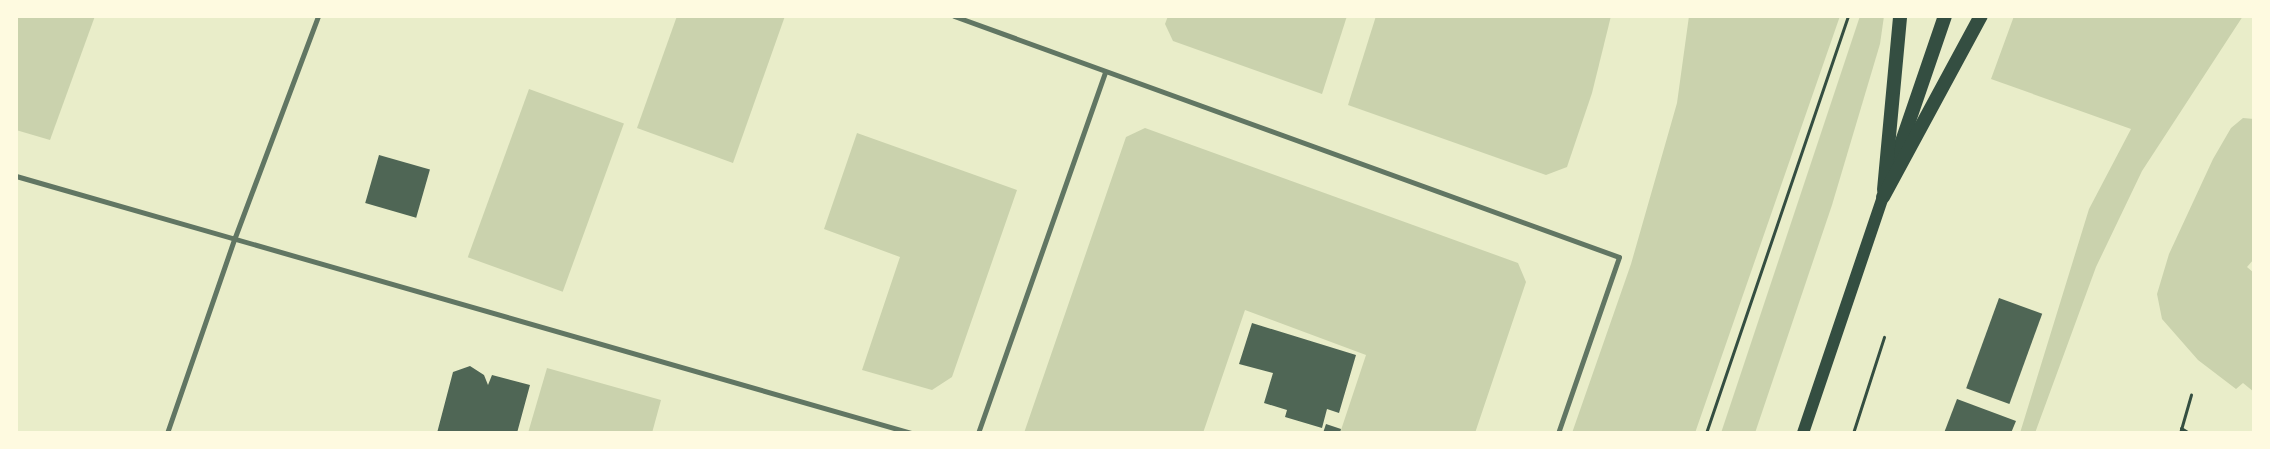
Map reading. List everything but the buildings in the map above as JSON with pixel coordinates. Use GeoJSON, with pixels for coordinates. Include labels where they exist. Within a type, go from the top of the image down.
{"type":"FeatureCollection","features":[{"type":"Feature","properties":{"kind":"highway"},"geometry":{"type":"LineString","coordinates":[[1883,197],[1900,16]]}},
{"type":"Feature","properties":{"kind":"highway"},"geometry":{"type":"LineString","coordinates":[[1883,197],[1945,16]]}},
{"type":"Feature","properties":{"kind":"highway"},"geometry":{"type":"LineString","coordinates":[[1883,197],[1981,16]]}},
{"type":"Feature","properties":{"kind":"main road"},"geometry":{"type":"LineString","coordinates":[[1803,433],[1883,197]]}},
{"type":"Feature","properties":{"kind":"street"},"geometry":{"type":"LineString","coordinates":[[167,433],[235,237],[318,16]]}},
{"type":"Feature","properties":{"kind":"street"},"geometry":{"type":"LineString","coordinates":[[954,16],[1105,73],[1619,257],[1558,433]]}},
{"type":"Feature","properties":{"kind":"street"},"geometry":{"type":"LineString","coordinates":[[978,433],[1105,73]]}},
{"type":"Feature","properties":{"kind":"street"},"geometry":{"type":"LineString","coordinates":[[16,176],[235,237],[911,433]]}},
{"type":"Feature","properties":{"kind":"path"},"geometry":{"type":"LineString","coordinates":[[1706,433],[1848,16]]}},
{"type":"Feature","properties":{"kind":"path"},"geometry":{"type":"LineString","coordinates":[[1853,433],[1884,337]]}},
{"type":"Feature","properties":{"kind":"path"},"geometry":{"type":"LineString","coordinates":[[2180,433],[2191,395]]}},
{"type":"Feature","properties":{"kind":"path"},"geometry":{"type":"LineString","coordinates":[[2181,428],[2189,433]]}},
{"type":"Feature","properties":{"kind":"green space"},"geometry":{"type":"Polygon","coordinates":[[[16,16],[95,16],[50,140],[16,130],[16,16]]]}},
{"type":"Feature","properties":{"kind":"green space"},"geometry":{"type":"Polygon","coordinates":[[[677,16],[785,16],[733,163],[637,128],[677,16]]]}},
{"type":"Feature","properties":{"kind":"green space"},"geometry":{"type":"Polygon","coordinates":[[[1168,16],[1347,16],[1322,94],[1173,41],[1165,24],[1168,16]]]}},
{"type":"Feature","properties":{"kind":"green space"},"geometry":{"type":"Polygon","coordinates":[[[1376,16],[1611,16],[1592,93],[1567,167],[1546,175],[1348,105],[1376,16]]]}},
{"type":"Feature","properties":{"kind":"green space"},"geometry":{"type":"Polygon","coordinates":[[[1689,16],[1840,16],[1695,433],[1572,433],[1631,264],[1677,103],[1689,16]]]}},
{"type":"Feature","properties":{"kind":"green space"},"geometry":{"type":"Polygon","coordinates":[[[1860,16],[1884,16],[1880,44],[1832,205],[1755,433],[1721,433],[1860,16]]]}},
{"type":"Feature","properties":{"kind":"green space"},"geometry":{"type":"Polygon","coordinates":[[[2014,16],[2243,16],[2142,171],[2096,267],[2035,433],[2020,433],[2089,209],[2131,129],[1991,79],[2014,16]]]}},
{"type":"Feature","properties":{"kind":"green space"},"geometry":{"type":"Polygon","coordinates":[[[529,89],[624,124],[563,292],[468,257],[529,89]]]}},
{"type":"Feature","properties":{"kind":"green space"},"geometry":{"type":"Polygon","coordinates":[[[2243,118],[2254,119],[2254,259],[2247,267],[2254,273],[2254,392],[2243,383],[2236,389],[2198,360],[2162,319],[2157,294],[2169,254],[2213,159],[2231,128],[2243,118]]]}},
{"type":"Feature","properties":{"kind":"green space"},"geometry":{"type":"Polygon","coordinates":[[[1145,128],[1518,263],[1526,282],[1475,433],[1340,433],[1366,355],[1245,310],[1203,433],[1024,433],[1126,137],[1145,128]]]}},
{"type":"Feature","properties":{"kind":"green space"},"geometry":{"type":"Polygon","coordinates":[[[857,133],[1017,190],[952,377],[932,390],[862,370],[900,257],[824,229],[857,133]]]}},
{"type":"Feature","properties":{"kind":"green space"},"geometry":{"type":"Polygon","coordinates":[[[547,368],[661,400],[652,433],[528,433],[547,368]]]}}]}
